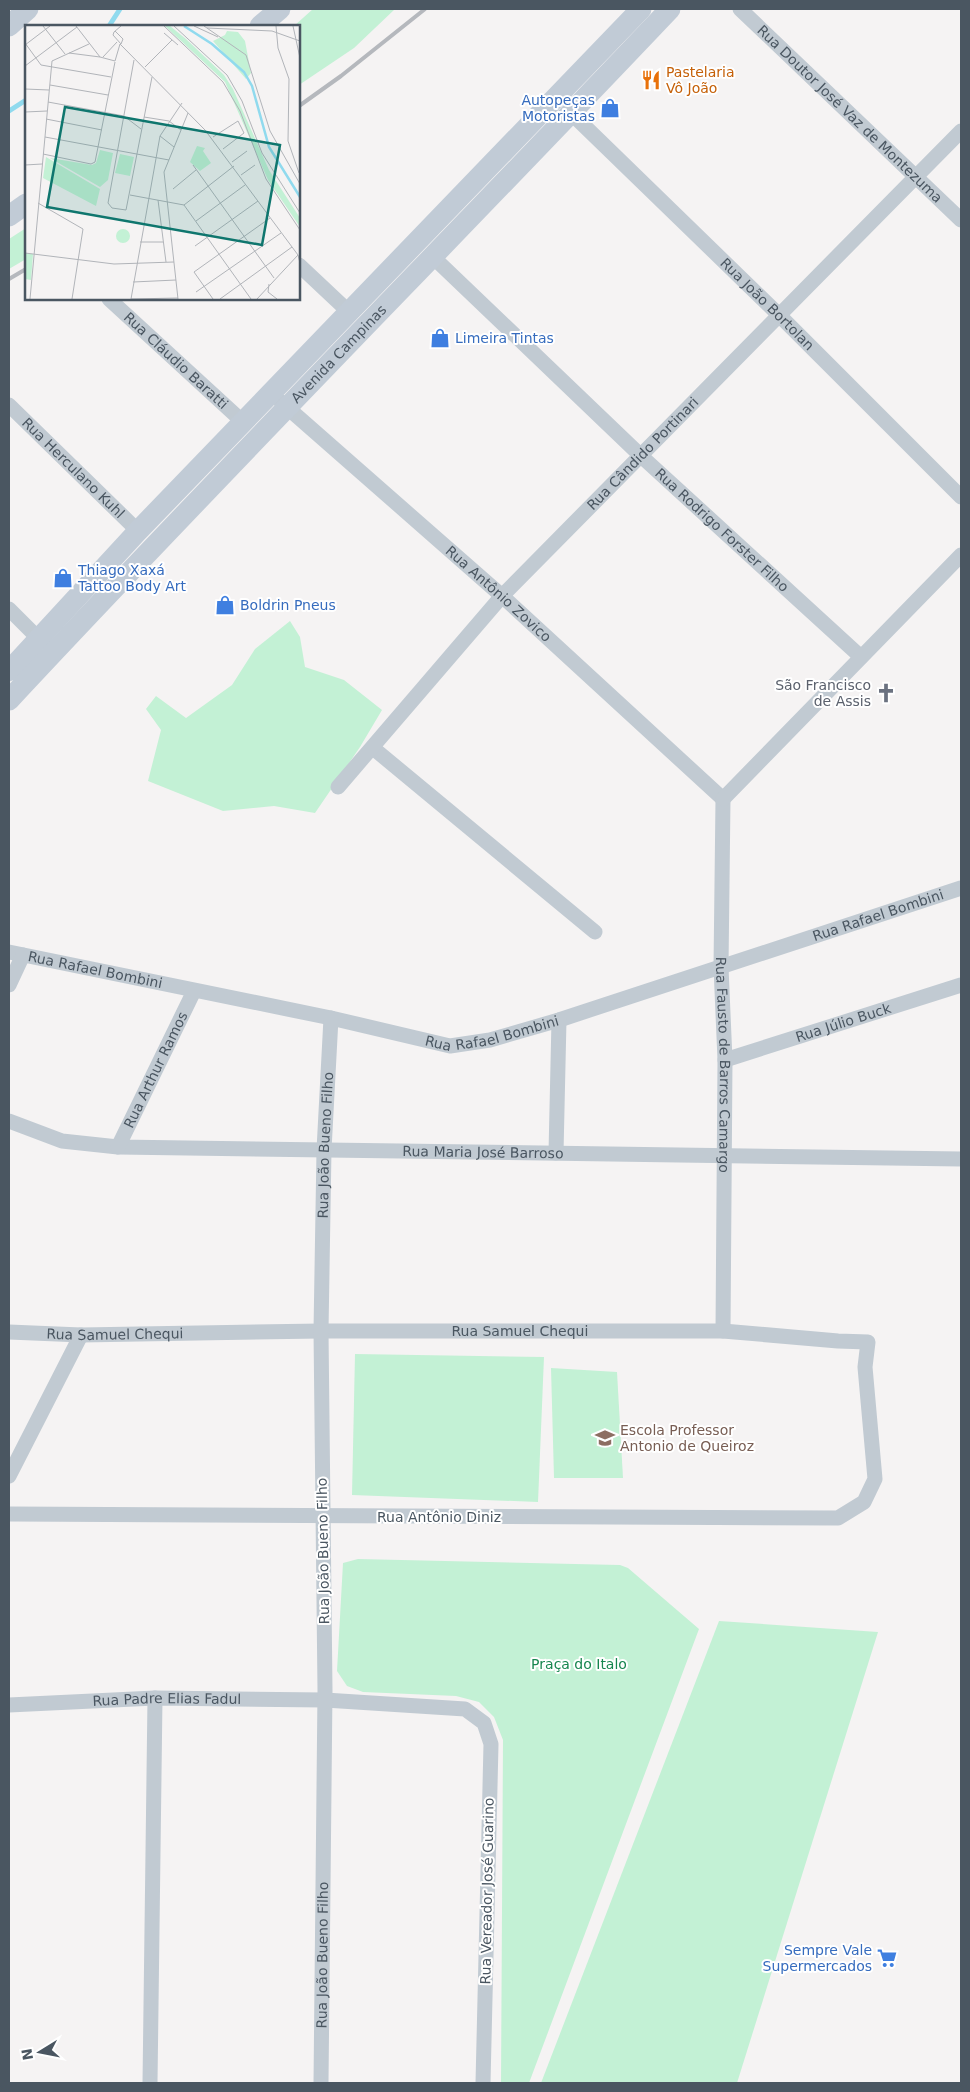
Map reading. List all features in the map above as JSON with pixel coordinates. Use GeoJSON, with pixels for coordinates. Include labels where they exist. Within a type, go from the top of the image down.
{"type":"FeatureCollection","features":[{"type":"Feature","properties":{"kind":"main road"},"geometry":{"type":"LineString","coordinates":[[9,26],[28,9]]}},
{"type":"Feature","properties":{"kind":"main road"},"geometry":{"type":"LineString","coordinates":[[261,25],[280,9]]}},
{"type":"Feature","properties":{"kind":"main road","name":"Avenida Campinas"},"geometry":{"type":"LineString","coordinates":[[9,671],[138,531],[641,9]]}},
{"type":"Feature","properties":{"kind":"main road","name":"Avenida Campinas"},"geometry":{"type":"LineString","coordinates":[[9,700],[156,542],[288,408],[670,9]]}},
{"type":"Feature","properties":{"kind":"main road"},"geometry":{"type":"LineString","coordinates":[[9,216],[25,205]]}},
{"type":"Feature","properties":{"kind":"street","name":"Rua Doutor José Vaz de Montezuma"},"geometry":{"type":"LineString","coordinates":[[740,9],[961,220]]}},
{"type":"Feature","properties":{"kind":"street","name":"Rua João Bortolan"},"geometry":{"type":"LineString","coordinates":[[571,113],[780,316],[961,497]]}},
{"type":"Feature","properties":{"kind":"street","name":"Rua Cândido Portinari"},"geometry":{"type":"LineString","coordinates":[[338,787],[502,596],[961,131]]}},
{"type":"Feature","properties":{"kind":"street","name":"Rua Rodrigo Forster Filho"},"geometry":{"type":"LineString","coordinates":[[432,256],[640,455],[861,657]]}},
{"type":"Feature","properties":{"kind":"street"},"geometry":{"type":"LineString","coordinates":[[300,266],[349,312]]}},
{"type":"Feature","properties":{"kind":"street","name":"Rua Cláudio Baratti"},"geometry":{"type":"LineString","coordinates":[[109,300],[243,422]]}},
{"type":"Feature","properties":{"kind":"street","name":"Rua Antônio Zovico"},"geometry":{"type":"LineString","coordinates":[[271,392],[502,596],[723,799]]}},
{"type":"Feature","properties":{"kind":"street","name":"Rua Herculano Kuhl"},"geometry":{"type":"LineString","coordinates":[[9,405],[138,531]]}},
{"type":"Feature","properties":{"kind":"street"},"geometry":{"type":"LineString","coordinates":[[723,799],[961,555]]}},
{"type":"Feature","properties":{"kind":"street"},"geometry":{"type":"LineString","coordinates":[[9,609],[38,638]]}},
{"type":"Feature","properties":{"kind":"street"},"geometry":{"type":"LineString","coordinates":[[373,748],[594,932]]}},
{"type":"Feature","properties":{"kind":"street","name":"Rua Fausto de Barros Camargo"},"geometry":{"type":"LineString","coordinates":[[723,799],[721,967],[724,1060],[723,1331]]}},
{"type":"Feature","properties":{"kind":"street","name":"Rua Rafael Bombini"},"geometry":{"type":"LineString","coordinates":[[16,954],[331,1018],[450,1046],[490,1040],[559,1020],[961,888]]}},
{"type":"Feature","properties":{"kind":"street"},"geometry":{"type":"LineString","coordinates":[[9,985],[16,954]]}},
{"type":"Feature","properties":{"kind":"street","name":"Rua Júlio Buck"},"geometry":{"type":"LineString","coordinates":[[724,1060],[961,985]]}},
{"type":"Feature","properties":{"kind":"street","name":"Rua Arthur Ramos"},"geometry":{"type":"LineString","coordinates":[[118,1147],[194,991]]}},
{"type":"Feature","properties":{"kind":"street","name":"Rua João Bueno Filho"},"geometry":{"type":"LineString","coordinates":[[321,2083],[324,1700],[322,1331],[324,1150],[331,1018]]}},
{"type":"Feature","properties":{"kind":"street"},"geometry":{"type":"LineString","coordinates":[[556,1153],[559,1020]]}},
{"type":"Feature","properties":{"kind":"street","name":"Rua Maria José Barroso"},"geometry":{"type":"LineString","coordinates":[[9,1121],[62,1141],[118,1147],[961,1159]]}},
{"type":"Feature","properties":{"kind":"street","name":"Rua Samuel Chequi"},"geometry":{"type":"LineString","coordinates":[[9,1332],[81,1335],[322,1331],[723,1331],[868,1342],[865,1367],[875,1479],[864,1502]]}},
{"type":"Feature","properties":{"kind":"street"},"geometry":{"type":"LineString","coordinates":[[9,1476],[81,1335]]}},
{"type":"Feature","properties":{"kind":"street","name":"Rua Antônio Diniz"},"geometry":{"type":"LineString","coordinates":[[9,1514],[838,1518],[864,1502]]}},
{"type":"Feature","properties":{"kind":"street"},"geometry":{"type":"LineString","coordinates":[[150,2083],[155,1698]]}},
{"type":"Feature","properties":{"kind":"street","name":"Rua Padre Elias Fadul"},"geometry":{"type":"LineString","coordinates":[[9,1705],[155,1698],[324,1700],[465,1709]]}},
{"type":"Feature","properties":{"kind":"street","name":"Rua Vereador José Guarino"},"geometry":{"type":"LineString","coordinates":[[465,1709],[484,1723],[491,1744],[482,2083]]}},
{"type":"Feature","properties":{"kind":"green space"},"geometry":{"type":"Polygon","coordinates":[[[313,9],[395,9],[354,48],[300,84],[300,25],[295,25],[313,9]]]}},
{"type":"Feature","properties":{"kind":"green space"},"geometry":{"type":"Polygon","coordinates":[[[25,229],[25,260],[9,269],[9,239],[25,229]]]}},
{"type":"Feature","properties":{"kind":"green space"},"geometry":{"type":"Polygon","coordinates":[[[290,621],[300,637],[305,667],[344,680],[382,710],[360,747],[315,813],[274,806],[223,811],[148,781],[161,730],[146,709],[156,696],[186,718],[232,685],[255,649],[290,621]]]}},
{"type":"Feature","properties":{"kind":"green space"},"geometry":{"type":"Polygon","coordinates":[[[355,1354],[544,1357],[538,1502],[352,1495],[355,1354]]]}},
{"type":"Feature","properties":{"kind":"green space"},"geometry":{"type":"Polygon","coordinates":[[[551,1368],[617,1372],[623,1478],[554,1478],[551,1368]]]}},
{"type":"Feature","properties":{"kind":"green space","name":"Praça do Italo"},"geometry":{"type":"Polygon","coordinates":[[[358,1559],[620,1565],[628,1568],[699,1629],[529,2083],[501,2083],[503,1740],[494,1717],[479,1702],[456,1696],[363,1692],[347,1686],[337,1671],[343,1563],[358,1559]]]}},
{"type":"Feature","properties":{"kind":"green space"},"geometry":{"type":"Polygon","coordinates":[[[719,1621],[878,1632],[737,2083],[541,2083],[719,1621]]]}},
{"type":"Feature","properties":{"kind":"waterway"},"geometry":{"type":"LineString","coordinates":[[110,25],[120,9]]}},
{"type":"Feature","properties":{"kind":"waterway"},"geometry":{"type":"LineString","coordinates":[[9,111],[25,101]]}},
{"type":"Feature","properties":{"kind":"railway"},"geometry":{"type":"LineString","coordinates":[[300,105],[341,76],[425,9]]}},
{"type":"Feature","properties":{"kind":"railway"},"geometry":{"type":"LineString","coordinates":[[9,279],[25,270]]}},
{"type":"Feature","properties":{"kind":"place","name":"Pastelaria Vô João"},"geometry":{"type":"Point","coordinates":[651,80]}},
{"type":"Feature","properties":{"kind":"place","name":"Autopeças Motoristas"},"geometry":{"type":"Point","coordinates":[610,108]}},
{"type":"Feature","properties":{"kind":"place","name":"Limeira Tintas"},"geometry":{"type":"Point","coordinates":[440,338]}},
{"type":"Feature","properties":{"kind":"place","name":"Thiago Xaxá Tattoo Body Art"},"geometry":{"type":"Point","coordinates":[63,578]}},
{"type":"Feature","properties":{"kind":"place","name":"Boldrin Pneus"},"geometry":{"type":"Point","coordinates":[225,605]}},
{"type":"Feature","properties":{"kind":"place","name":"São Francisco de Assis"},"geometry":{"type":"Point","coordinates":[886,693]}},
{"type":"Feature","properties":{"kind":"place","name":"Escola Professor Antonio de Queiroz"},"geometry":{"type":"Point","coordinates":[605,1438]}},
{"type":"Feature","properties":{"kind":"place","name":"Sempre Vale Supermercados"},"geometry":{"type":"Point","coordinates":[887,1958]}}]}
